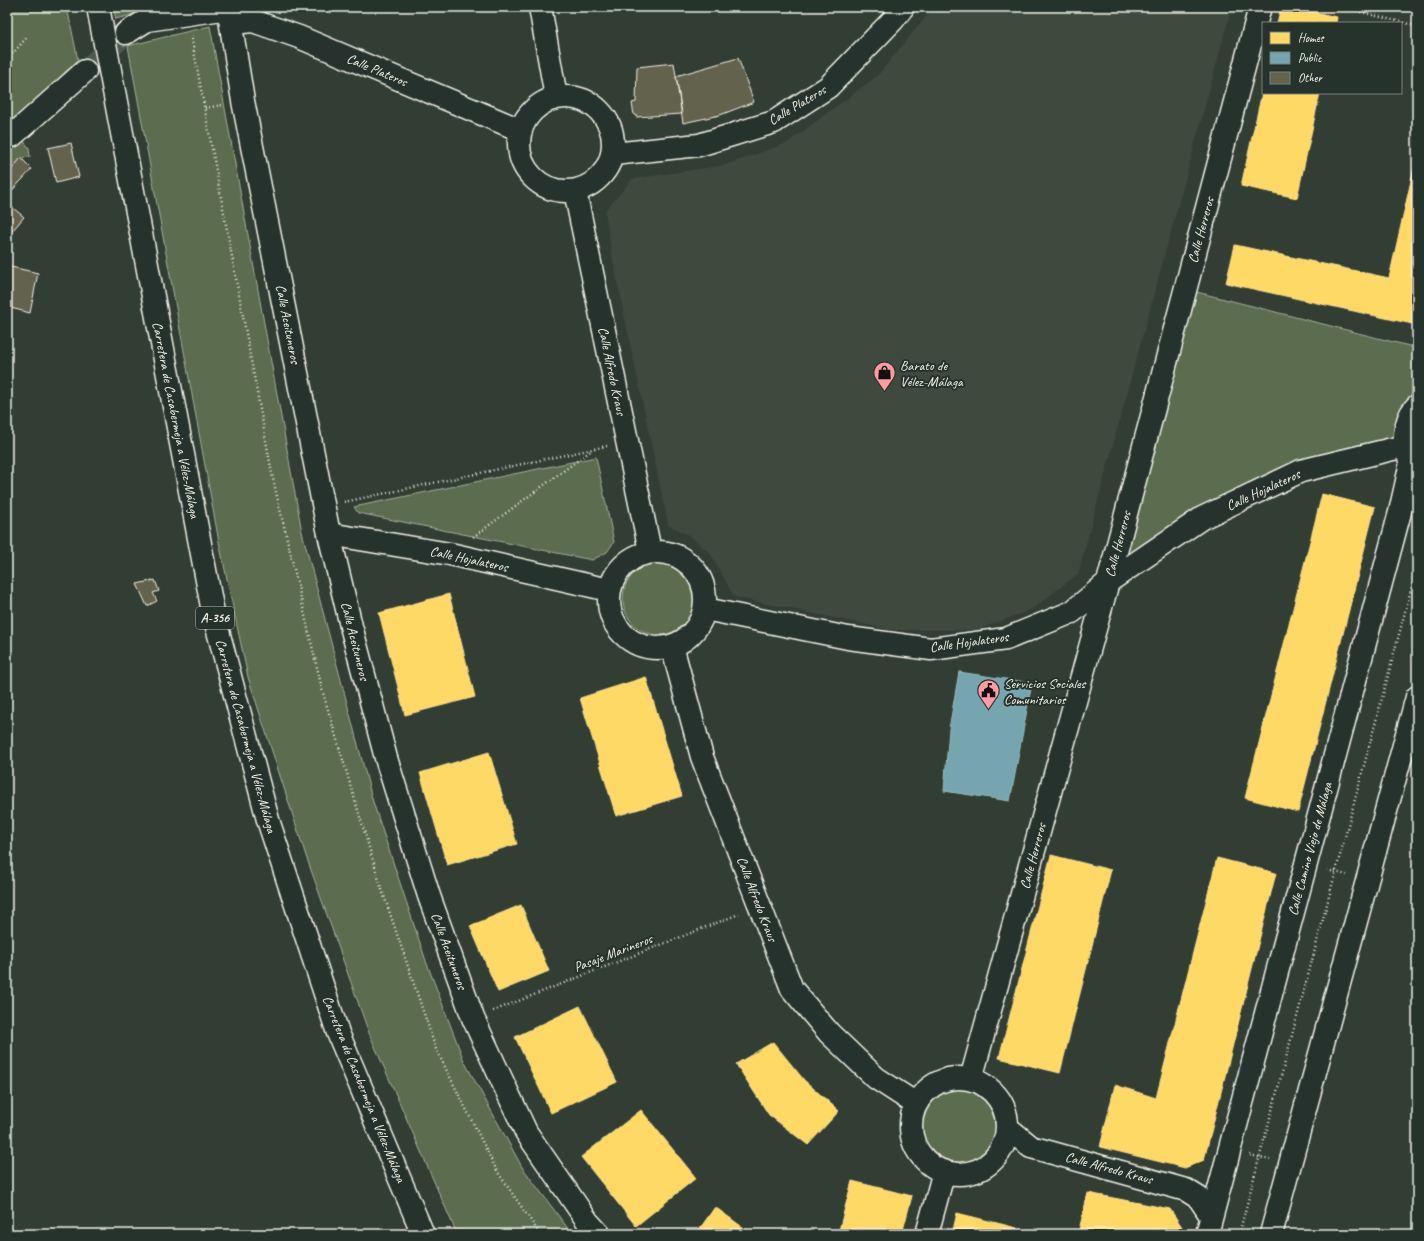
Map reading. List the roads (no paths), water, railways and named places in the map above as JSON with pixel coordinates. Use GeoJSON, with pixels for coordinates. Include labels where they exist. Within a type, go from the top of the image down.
{"type":"FeatureCollection","features":[{"type":"Feature","properties":{"kind":"street","name":"Carretera de Casabermeja a Vélez-Málaga"},"geometry":{"type":"LineString","coordinates":[[98,7],[213,612],[264,805],[338,1033],[423,1234]]}},
{"type":"Feature","properties":{"kind":"street"},"geometry":{"type":"LineString","coordinates":[[540,7],[556,97]]}},
{"type":"Feature","properties":{"kind":"street","name":"Calle Plateros"},"geometry":{"type":"LineString","coordinates":[[613,154],[699,146],[774,122],[828,87],[893,20],[903,7]]}},
{"type":"Feature","properties":{"kind":"street","name":"Calle Herreros"},"geometry":{"type":"LineString","coordinates":[[971,1079],[1108,582],[1260,7]]}},
{"type":"Feature","properties":{"kind":"street","name":"Calle Plateros"},"geometry":{"type":"LineString","coordinates":[[126,33],[148,20],[186,14],[230,13],[292,35],[520,130]]}},
{"type":"Feature","properties":{"kind":"street","name":"Calle Aceituneros"},"geometry":{"type":"LineString","coordinates":[[230,13],[243,101],[329,534],[386,758],[429,896],[474,1018],[526,1132],[588,1222],[599,1234]]}},
{"type":"Feature","properties":{"kind":"street"},"geometry":{"type":"LineString","coordinates":[[12,136],[85,71]]}},
{"type":"Feature","properties":{"kind":"street"},"geometry":{"type":"LineString","coordinates":[[556,97],[575,97],[593,104],[606,118],[613,135],[613,154],[605,171],[592,184],[575,191],[555,190],[537,182],[524,168],[518,149],[520,130],[528,115],[540,103],[556,97]]}},
{"type":"Feature","properties":{"kind":"street","name":"Calle Alfredo Kraus"},"geometry":{"type":"LineString","coordinates":[[575,191],[650,551]]}},
{"type":"Feature","properties":{"kind":"street","name":"Calle Camino Viejo de Málaga"},"geometry":{"type":"LineString","coordinates":[[1209,1225],[1396,528],[1411,460],[1406,426],[1417,406]]}},
{"type":"Feature","properties":{"kind":"street","name":"Calle Hojalateros"},"geometry":{"type":"LineString","coordinates":[[705,609],[848,638],[931,650],[1006,639],[1072,612],[1108,582],[1202,518],[1301,471],[1411,460]]}},
{"type":"Feature","properties":{"kind":"street","name":"Calle Hojalateros"},"geometry":{"type":"LineString","coordinates":[[329,534],[450,554],[608,590]]}},
{"type":"Feature","properties":{"kind":"street"},"geometry":{"type":"LineString","coordinates":[[650,551],[668,552],[685,560],[698,573],[705,590],[705,609],[699,624],[687,638],[672,646],[652,648],[633,642],[617,629],[609,611],[608,590],[616,572],[631,558],[650,551]]}},
{"type":"Feature","properties":{"kind":"street","name":"Calle Alfredo Kraus"},"geometry":{"type":"LineString","coordinates":[[672,646],[702,758],[792,989],[829,1033],[876,1078],[916,1104]]}},
{"type":"Feature","properties":{"kind":"street"},"geometry":{"type":"LineString","coordinates":[[1271,1234],[1417,697]]}},
{"type":"Feature","properties":{"kind":"street"},"geometry":{"type":"LineString","coordinates":[[955,1077],[971,1079],[986,1086],[998,1097],[1006,1111],[1008,1128],[1006,1140],[1000,1152],[989,1164],[975,1171],[959,1174],[944,1171],[929,1164],[918,1152],[912,1136],[911,1120],[916,1104],[925,1091],[939,1082],[955,1077]]}},
{"type":"Feature","properties":{"kind":"street","name":"Calle Alfredo Kraus"},"geometry":{"type":"LineString","coordinates":[[1008,1128],[1031,1147],[1186,1190]]}},
{"type":"Feature","properties":{"kind":"street","name":"Calle Alfredo Kraus"},"geometry":{"type":"LineString","coordinates":[[1000,1152],[1031,1147]]}},
{"type":"Feature","properties":{"kind":"street"},"geometry":{"type":"LineString","coordinates":[[1186,1190],[1195,1188],[1215,1176],[1228,1155]]}},
{"type":"Feature","properties":{"kind":"street"},"geometry":{"type":"LineString","coordinates":[[927,1234],[944,1171]]}},
{"type":"Feature","properties":{"kind":"street"},"geometry":{"type":"LineString","coordinates":[[1186,1190],[1199,1198],[1209,1225]]}},
{"type":"Feature","properties":{"kind":"tunnel"},"geometry":{"type":"LineString","coordinates":[[85,71],[126,33]]}},
{"type":"Feature","properties":{"kind":"place","name":"Barato de Vélez-Málaga"},"geometry":{"type":"Point","coordinates":[884,392]}},
{"type":"Feature","properties":{"kind":"place","name":"Servicios Sociales Comunitarios"},"geometry":{"type":"Point","coordinates":[989,710]}}]}
